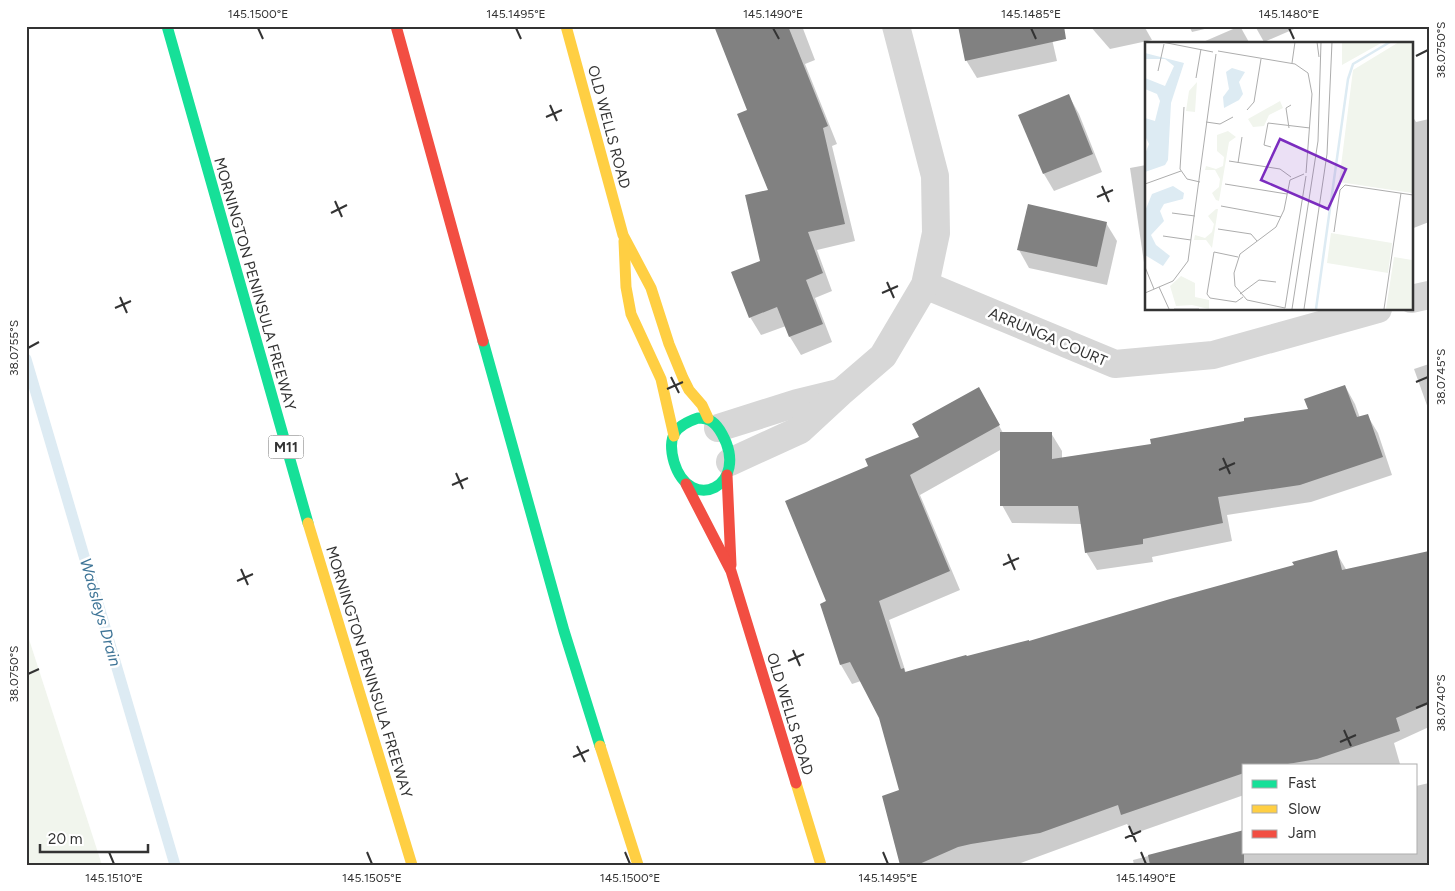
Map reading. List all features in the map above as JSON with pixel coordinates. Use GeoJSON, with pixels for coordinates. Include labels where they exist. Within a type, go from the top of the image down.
{"type":"FeatureCollection","features":[{"type":"Feature","properties":{"kind":"main road","name":"MORNINGTON PENINSULA FREEWAY"},"geometry":{"type":"LineString","coordinates":[[167,26],[304,511],[412,865]]}},
{"type":"Feature","properties":{"kind":"main road"},"geometry":{"type":"LineString","coordinates":[[396,26],[564,631],[638,865]]}},
{"type":"Feature","properties":{"kind":"main road","name":"OLD WELLS ROAD"},"geometry":{"type":"LineString","coordinates":[[566,26],[623,235],[626,291],[630,313],[655,362],[662,383],[674,436]]}},
{"type":"Feature","properties":{"kind":"main road","name":"OLD WELLS ROAD"},"geometry":{"type":"LineString","coordinates":[[623,235],[651,288],[669,344],[683,378],[689,390],[702,405],[713,423]]}},
{"type":"Feature","properties":{"kind":"main road"},"geometry":{"type":"LineString","coordinates":[[698,418],[713,423],[728,445],[729,468],[724,480],[717,487],[698,491],[686,484],[680,477],[675,466],[672,451],[674,436],[679,427],[689,421],[698,418]]}},
{"type":"Feature","properties":{"kind":"main road","name":"OLD WELLS ROAD"},"geometry":{"type":"LineString","coordinates":[[729,468],[731,571]]}},
{"type":"Feature","properties":{"kind":"main road","name":"OLD WELLS ROAD"},"geometry":{"type":"LineString","coordinates":[[686,484],[731,571],[821,865]]}},
{"type":"Feature","properties":{"kind":"street"},"geometry":{"type":"LineString","coordinates":[[729,468],[800,430],[883,356],[925,285],[936,233],[935,176],[896,26]]}},
{"type":"Feature","properties":{"kind":"street","name":"ARRUNGA COURT"},"geometry":{"type":"LineString","coordinates":[[925,285],[1115,364],[1213,355],[1374,310]]}},
{"type":"Feature","properties":{"kind":"street"},"geometry":{"type":"LineString","coordinates":[[1412,300],[1429,295]]}},
{"type":"Feature","properties":{"kind":"street"},"geometry":{"type":"LineString","coordinates":[[713,423],[840,393]]}},
{"type":"Feature","properties":{"kind":"shaded area"},"geometry":{"type":"Polygon","coordinates":[[[26,630],[102,865],[26,865],[26,630]]]}},
{"type":"Feature","properties":{"kind":"building"},"geometry":{"type":"Polygon","coordinates":[[[714,26],[788,26],[828,126],[823,128],[845,224],[808,232],[823,273],[806,280],[823,324],[789,337],[777,307],[749,318],[731,272],[760,261],[745,195],[768,190],[737,114],[747,110],[714,26]]]}},
{"type":"Feature","properties":{"kind":"building"},"geometry":{"type":"Polygon","coordinates":[[[958,26],[1064,26],[1066,39],[965,61],[958,26]]]}},
{"type":"Feature","properties":{"kind":"building"},"geometry":{"type":"Polygon","coordinates":[[[1069,94],[1093,154],[1043,174],[1018,115],[1069,94]]]}},
{"type":"Feature","properties":{"kind":"building"},"geometry":{"type":"Polygon","coordinates":[[[1028,204],[1107,222],[1097,267],[1017,250],[1028,204]]]}},
{"type":"Feature","properties":{"kind":"building"},"geometry":{"type":"Polygon","coordinates":[[[1345,385],[1357,417],[1368,414],[1383,457],[1300,485],[1218,497],[1223,523],[1143,539],[1143,544],[1085,553],[1078,506],[1000,506],[1000,432],[1052,432],[1052,459],[1151,444],[1150,439],[1244,421],[1244,418],[1308,409],[1304,399],[1345,385]]]}},
{"type":"Feature","properties":{"kind":"building"},"geometry":{"type":"Polygon","coordinates":[[[979,387],[1000,425],[910,475],[950,571],[879,601],[901,669],[904,668],[905,672],[966,655],[1029,641],[1170,599],[1294,565],[1292,562],[1337,550],[1342,570],[1429,551],[1429,704],[1396,718],[1400,731],[1317,759],[1288,764],[1242,764],[1242,774],[1121,815],[1118,805],[1040,833],[971,844],[958,847],[917,865],[900,865],[882,796],[899,790],[879,718],[850,662],[840,665],[820,604],[826,601],[785,501],[868,466],[865,459],[919,437],[912,424],[979,387]]]}},
{"type":"Feature","properties":{"kind":"building"},"geometry":{"type":"Polygon","coordinates":[[[1242,831],[1244,865],[1150,865],[1148,855],[1242,831]]]}},
{"type":"Feature","properties":{"kind":"waterway","name":"Wadsleys Drain"},"geometry":{"type":"LineString","coordinates":[[26,359],[175,865]]}},
{"type":"Feature","properties":{"kind":"traffic: fast"},"geometry":{"type":"LineString","coordinates":[[167,26],[308,523]]}},
{"type":"Feature","properties":{"kind":"traffic: fast"},"geometry":{"type":"LineString","coordinates":[[483,341],[564,631],[600,746]]}},
{"type":"Feature","properties":{"kind":"traffic: fast"},"geometry":{"type":"LineString","coordinates":[[698,418],[709,420],[715,424],[722,434],[729,452],[729,468],[724,480],[715,487],[704,490],[692,487],[682,478],[674,462],[671,446],[674,434],[678,429],[698,418]]}},
{"type":"Feature","properties":{"kind":"traffic: slow"},"geometry":{"type":"LineString","coordinates":[[566,26],[623,235],[651,288],[669,344],[683,378],[689,390],[702,405],[708,418]]}},
{"type":"Feature","properties":{"kind":"traffic: slow"},"geometry":{"type":"LineString","coordinates":[[624,241],[626,287],[631,314],[661,379],[674,436]]}},
{"type":"Feature","properties":{"kind":"traffic: slow"},"geometry":{"type":"LineString","coordinates":[[308,523],[412,865]]}},
{"type":"Feature","properties":{"kind":"traffic: slow"},"geometry":{"type":"LineString","coordinates":[[600,746],[638,865]]}},
{"type":"Feature","properties":{"kind":"traffic: slow"},"geometry":{"type":"LineString","coordinates":[[796,783],[821,865]]}},
{"type":"Feature","properties":{"kind":"traffic: jam"},"geometry":{"type":"LineString","coordinates":[[396,26],[483,341]]}},
{"type":"Feature","properties":{"kind":"traffic: jam"},"geometry":{"type":"LineString","coordinates":[[727,475],[731,565]]}},
{"type":"Feature","properties":{"kind":"traffic: jam"},"geometry":{"type":"LineString","coordinates":[[686,484],[731,571],[796,783]]}}]}
